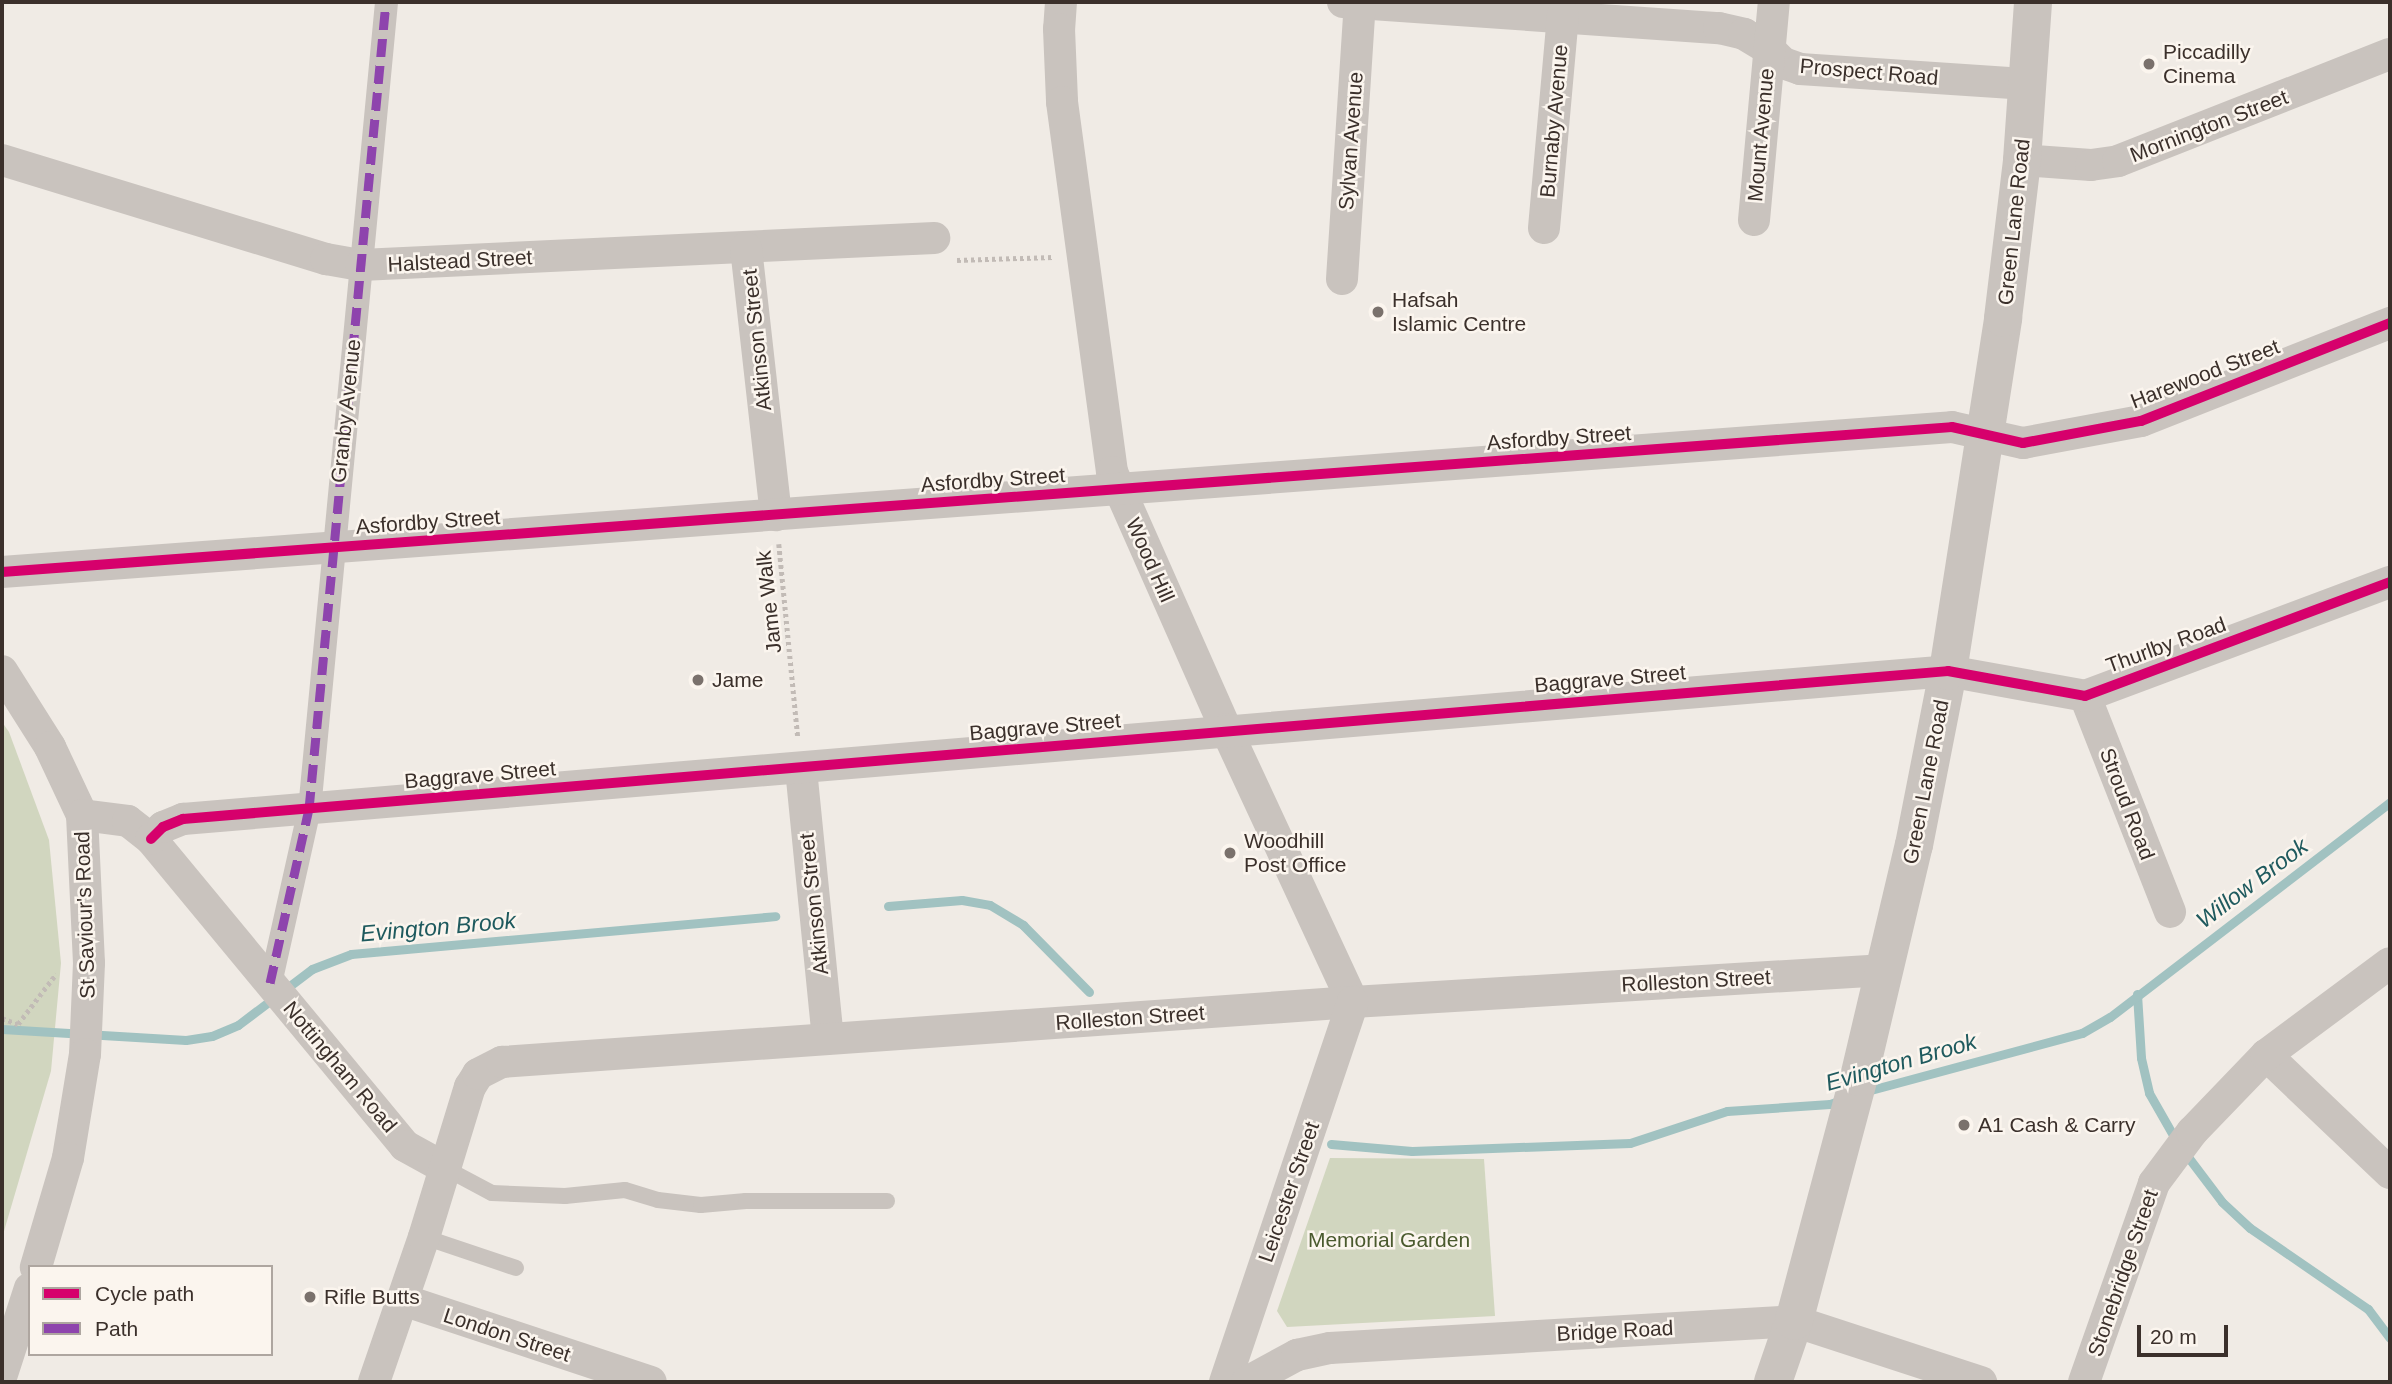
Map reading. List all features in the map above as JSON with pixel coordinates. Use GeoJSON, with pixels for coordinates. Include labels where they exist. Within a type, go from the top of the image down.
{"type":"FeatureCollection","features":[{"type":"Feature","properties":{"kind":"street","name":"Granby Avenue"},"geometry":{"type":"LineString","coordinates":[[279,994],[309,809],[386,2]]}},
{"type":"Feature","properties":{"kind":"street","name":"Wood Hill"},"geometry":{"type":"LineString","coordinates":[[1061,2],[1059,29],[1062,102],[1112,472],[1118,491],[1226,729],[1353,1002]]}},
{"type":"Feature","properties":{"kind":"street","name":"Mount Avenue"},"geometry":{"type":"LineString","coordinates":[[1754,220],[1774,2]]}},
{"type":"Feature","properties":{"kind":"street","name":"Green Lane Road"},"geometry":{"type":"LineString","coordinates":[[1773,1382],[1794,1321],[1856,1092],[1914,845],[1948,671],[1986,437],[2022,160],[2033,2]]}},
{"type":"Feature","properties":{"kind":"street","name":"Prospect Road"},"geometry":{"type":"LineString","coordinates":[[1352,3],[1563,15],[1719,28],[1744,34],[1769,49],[1783,64],[1800,69],[2028,84]]}},
{"type":"Feature","properties":{"kind":"street","name":"Sylvan Avenue"},"geometry":{"type":"LineString","coordinates":[[1342,279],[1352,3]]}},
{"type":"Feature","properties":{"kind":"street","name":"Burnaby Avenue"},"geometry":{"type":"LineString","coordinates":[[1545,228],[1563,15]]}},
{"type":"Feature","properties":{"kind":"street","name":"Mornington Street"},"geometry":{"type":"LineString","coordinates":[[2022,160],[2091,165],[2118,161],[2390,54]]}},
{"type":"Feature","properties":{"kind":"street","name":"Halstead Street"},"geometry":{"type":"LineString","coordinates":[[2,160],[326,259],[361,265],[934,238]]}},
{"type":"Feature","properties":{"kind":"street","name":"Atkinson Street"},"geometry":{"type":"LineString","coordinates":[[746,248],[776,515]]}},
{"type":"Feature","properties":{"kind":"street","name":"Harewood Street"},"geometry":{"type":"LineString","coordinates":[[1986,437],[2023,443],[2141,421],[2390,323]]}},
{"type":"Feature","properties":{"kind":"street","name":"Asfordby Street"},"geometry":{"type":"LineString","coordinates":[[2,572],[1952,427],[1986,437]]}},
{"type":"Feature","properties":{"kind":"street","name":"Thurlby Road"},"geometry":{"type":"LineString","coordinates":[[1948,671],[2085,696],[2390,582]]}},
{"type":"Feature","properties":{"kind":"street","name":"St Saviour's Road"},"geometry":{"type":"LineString","coordinates":[[2,671],[50,747],[82,815],[89,963],[85,1055],[68,1158],[37,1265]]}},
{"type":"Feature","properties":{"kind":"street","name":"Baggrave Street"},"geometry":{"type":"LineString","coordinates":[[151,838],[163,827],[183,819],[801,769],[1226,729],[1948,671]]}},
{"type":"Feature","properties":{"kind":"street","name":"Stroud Road"},"geometry":{"type":"LineString","coordinates":[[2085,696],[2170,912]]}},
{"type":"Feature","properties":{"kind":"street","name":"Atkinson Street"},"geometry":{"type":"LineString","coordinates":[[801,769],[828,1039]]}},
{"type":"Feature","properties":{"kind":"street","name":"Nottingham Road"},"geometry":{"type":"LineString","coordinates":[[82,815],[128,821],[151,838],[405,1146],[443,1167]]}},
{"type":"Feature","properties":{"kind":"street","name":"Stonebridge Street"},"geometry":{"type":"LineString","coordinates":[[2084,1382],[2145,1201],[2162,1172],[2192,1132],[2266,1055],[2390,963]]}},
{"type":"Feature","properties":{"kind":"street","name":"Rolleston Street"},"geometry":{"type":"LineString","coordinates":[[443,1167],[470,1087],[478,1074],[489,1066],[502,1062],[1353,1002],[1885,970]]}},
{"type":"Feature","properties":{"kind":"street","name":"Leicester Street"},"geometry":{"type":"LineString","coordinates":[[1225,1382],[1353,1002]]}},
{"type":"Feature","properties":{"kind":"street"},"geometry":{"type":"LineString","coordinates":[[2266,1055],[2387,1166]]}},
{"type":"Feature","properties":{"kind":"street"},"geometry":{"type":"LineString","coordinates":[[374,1382],[424,1237],[443,1167]]}},
{"type":"Feature","properties":{"kind":"street"},"geometry":{"type":"LineString","coordinates":[[2,1374],[28,1294]]}},
{"type":"Feature","properties":{"kind":"street","name":"London Street"},"geometry":{"type":"LineString","coordinates":[[402,1300],[651,1382]]}},
{"type":"Feature","properties":{"kind":"street","name":"Bridge Road"},"geometry":{"type":"LineString","coordinates":[[1247,1382],[1297,1355],[1330,1348],[1794,1321],[1981,1382]]}},
{"type":"Feature","properties":{"kind":"lane"},"geometry":{"type":"LineString","coordinates":[[443,1167],[492,1193],[565,1196],[625,1191],[658,1200],[701,1205],[746,1201],[887,1200]]}},
{"type":"Feature","properties":{"kind":"lane"},"geometry":{"type":"LineString","coordinates":[[424,1237],[516,1268]]}},
{"type":"Feature","properties":{"kind":"path"},"geometry":{"type":"LineString","coordinates":[[993,259],[1046,257]]}},
{"type":"Feature","properties":{"kind":"path"},"geometry":{"type":"LineString","coordinates":[[2,1018],[18,1024],[50,984],[61,963],[89,963]]}},
{"type":"Feature","properties":{"kind":"green space"},"geometry":{"type":"Polygon","coordinates":[[[2,722],[9,732],[49,840],[61,963],[51,1071],[2,1238],[2,722]]]}},
{"type":"Feature","properties":{"kind":"green space","name":"Memorial Garden"},"geometry":{"type":"Polygon","coordinates":[[[1330,1158],[1484,1159],[1495,1316],[1287,1327],[1277,1311],[1330,1158]]]}},
{"type":"Feature","properties":{"kind":"waterway","name":"Willow Brook"},"geometry":{"type":"LineString","coordinates":[[1867,1091],[2082,1033],[2110,1017],[2390,802]]}},
{"type":"Feature","properties":{"kind":"waterway","name":"Evington Brook"},"geometry":{"type":"LineString","coordinates":[[888,906],[962,900],[990,905],[1023,925],[1089,992]]}},
{"type":"Feature","properties":{"kind":"waterway","name":"Evington Brook"},"geometry":{"type":"LineString","coordinates":[[2,1029],[186,1040],[212,1036],[238,1025],[312,969],[351,954],[775,916]]}},
{"type":"Feature","properties":{"kind":"waterway"},"geometry":{"type":"LineString","coordinates":[[2137,994],[2141,1058],[2149,1093],[2177,1142]]}},
{"type":"Feature","properties":{"kind":"waterway","name":"Evington Brook"},"geometry":{"type":"LineString","coordinates":[[1331,1144],[1412,1151],[1630,1143],[1727,1111],[1830,1104],[1841,1100]]}},
{"type":"Feature","properties":{"kind":"waterway"},"geometry":{"type":"LineString","coordinates":[[2185,1153],[2222,1202],[2250,1228],[2368,1309],[2390,1338]]}},
{"type":"Feature","properties":{"kind":"marked path"},"geometry":{"type":"LineString","coordinates":[[270,983],[309,809],[386,2]]}},
{"type":"Feature","properties":{"kind":"cycle path"},"geometry":{"type":"LineString","coordinates":[[2,572],[1952,427],[2023,443],[2141,421],[2390,323]]}},
{"type":"Feature","properties":{"kind":"cycle path"},"geometry":{"type":"LineString","coordinates":[[151,839],[163,827],[183,819],[1948,671],[2085,696],[2390,582]]}},
{"type":"Feature","properties":{"kind":"place","name":"Piccadilly Cinema"},"geometry":{"type":"Point","coordinates":[2149,64]}},
{"type":"Feature","properties":{"kind":"place","name":"Hafsah Islamic Centre"},"geometry":{"type":"Point","coordinates":[1378,312]}},
{"type":"Feature","properties":{"kind":"place","name":"Jame"},"geometry":{"type":"Point","coordinates":[698,680]}},
{"type":"Feature","properties":{"kind":"place","name":"Woodhill Post Office"},"geometry":{"type":"Point","coordinates":[1230,853]}},
{"type":"Feature","properties":{"kind":"place","name":"A1 Cash & Carry"},"geometry":{"type":"Point","coordinates":[1964,1125]}},
{"type":"Feature","properties":{"kind":"place","name":"Rifle Butts"},"geometry":{"type":"Point","coordinates":[310,1297]}}]}
